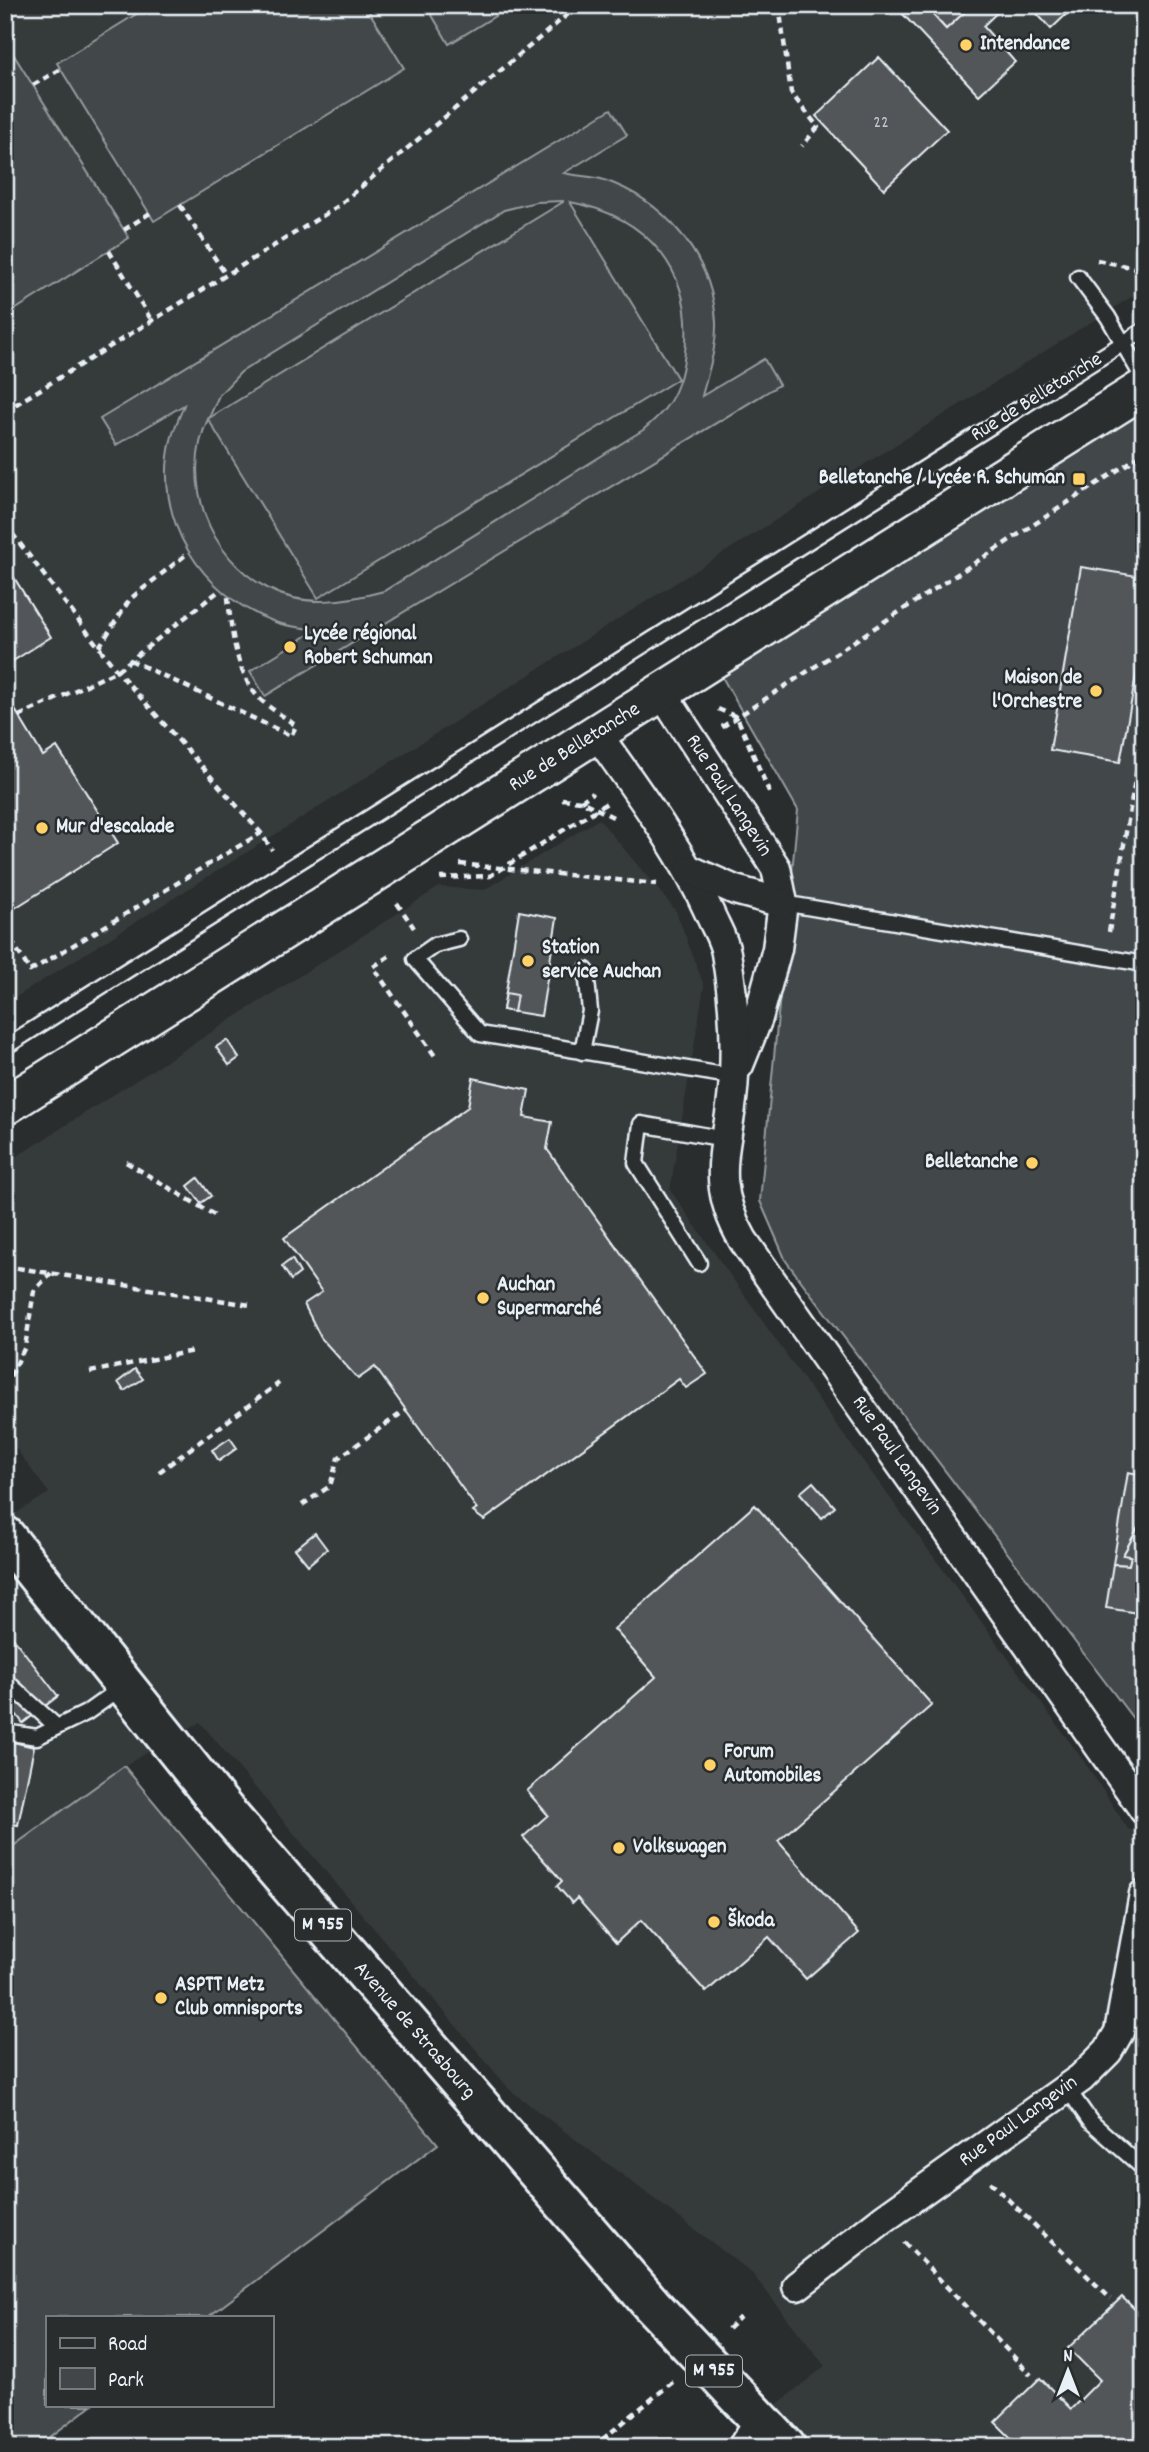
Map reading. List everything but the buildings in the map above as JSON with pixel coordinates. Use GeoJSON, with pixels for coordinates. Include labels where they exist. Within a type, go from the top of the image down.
{"type":"FeatureCollection","features":[{"type":"Feature","properties":{"kind":"main road","name":"Avenue de Strasbourg"},"geometry":{"type":"LineString","coordinates":[[7,1542],[126,1685],[226,1812],[560,2201],[701,2358],[786,2447]]}},
{"type":"Feature","properties":{"kind":"street","name":"Rue de Belletanche"},"geometry":{"type":"LineString","coordinates":[[5,1106],[1144,388]]}},
{"type":"Feature","properties":{"kind":"street","name":"Rue Paul Langevin"},"geometry":{"type":"LineString","coordinates":[[662,693],[776,868],[783,903],[777,949],[758,1018],[734,1077]]}},
{"type":"Feature","properties":{"kind":"street","name":"Rue Paul Langevin"},"geometry":{"type":"LineString","coordinates":[[597,734],[690,870],[726,950],[734,1018],[734,1077],[722,1183],[728,1214],[743,1240],[1144,1810]]}},
{"type":"Feature","properties":{"kind":"street"},"geometry":{"type":"LineString","coordinates":[[690,870],[734,890],[783,903]]}},
{"type":"Feature","properties":{"kind":"street","name":"Rue Paul Langevin"},"geometry":{"type":"LineString","coordinates":[[797,2286],[886,2217],[1067,2088],[1108,2051],[1119,2032],[1144,1894]]}},
{"type":"Feature","properties":{"kind":"lane"},"geometry":{"type":"LineString","coordinates":[[1078,276],[1108,317],[1144,380]]}},
{"type":"Feature","properties":{"kind":"lane","name":"Rue de Belletanche"},"geometry":{"type":"LineString","coordinates":[[5,1047],[1144,330]]}},
{"type":"Feature","properties":{"kind":"lane"},"geometry":{"type":"LineString","coordinates":[[783,903],[1144,964]]}},
{"type":"Feature","properties":{"kind":"lane"},"geometry":{"type":"LineString","coordinates":[[458,939],[435,945],[415,959],[480,1034],[734,1077]]}},
{"type":"Feature","properties":{"kind":"lane"},"geometry":{"type":"LineString","coordinates":[[582,1052],[590,1011],[586,970]]}},
{"type":"Feature","properties":{"kind":"lane"},"geometry":{"type":"LineString","coordinates":[[699,1263],[636,1163],[641,1124],[725,1139]]}},
{"type":"Feature","properties":{"kind":"lane"},"geometry":{"type":"LineString","coordinates":[[5,1679],[57,1727]]}},
{"type":"Feature","properties":{"kind":"lane"},"geometry":{"type":"LineString","coordinates":[[5,1732],[37,1737],[86,1713],[126,1685]]}},
{"type":"Feature","properties":{"kind":"lane"},"geometry":{"type":"LineString","coordinates":[[1067,2088],[1090,2121],[1144,2169]]}},
{"type":"Feature","properties":{"kind":"lane"},"geometry":{"type":"LineString","coordinates":[[734,2447],[755,2415]]}},
{"type":"Feature","properties":{"kind":"path"},"geometry":{"type":"LineString","coordinates":[[5,411],[337,207],[579,5]]}},
{"type":"Feature","properties":{"kind":"path"},"geometry":{"type":"LineString","coordinates":[[779,5],[791,93],[818,127],[802,146]]}},
{"type":"Feature","properties":{"kind":"path"},"geometry":{"type":"LineString","coordinates":[[33,85],[61,69]]}},
{"type":"Feature","properties":{"kind":"path"},"geometry":{"type":"LineString","coordinates":[[180,205],[226,275]]}},
{"type":"Feature","properties":{"kind":"path"},"geometry":{"type":"LineString","coordinates":[[124,230],[150,213]]}},
{"type":"Feature","properties":{"kind":"path"},"geometry":{"type":"LineString","coordinates":[[109,251],[152,321]]}},
{"type":"Feature","properties":{"kind":"path"},"geometry":{"type":"LineString","coordinates":[[1096,259],[1140,269],[1144,265]]}},
{"type":"Feature","properties":{"kind":"path"},"geometry":{"type":"LineString","coordinates":[[695,745],[1144,453]]}},
{"type":"Feature","properties":{"kind":"path"},"geometry":{"type":"LineString","coordinates":[[5,524],[117,671],[261,833],[286,871]]}},
{"type":"Feature","properties":{"kind":"path"},"geometry":{"type":"LineString","coordinates":[[99,647],[130,599],[188,552]]}},
{"type":"Feature","properties":{"kind":"path"},"geometry":{"type":"LineString","coordinates":[[19,716],[117,671],[220,590]]}},
{"type":"Feature","properties":{"kind":"path"},"geometry":{"type":"LineString","coordinates":[[130,660],[292,736],[296,726],[260,699],[248,682],[233,632],[228,597]]}},
{"type":"Feature","properties":{"kind":"path"},"geometry":{"type":"LineString","coordinates":[[1105,957],[1144,727]]}},
{"type":"Feature","properties":{"kind":"path"},"geometry":{"type":"LineString","coordinates":[[438,878],[490,876],[634,785]]}},
{"type":"Feature","properties":{"kind":"path"},"geometry":{"type":"LineString","coordinates":[[581,802],[593,793]]}},
{"type":"Feature","properties":{"kind":"path"},"geometry":{"type":"LineString","coordinates":[[599,808],[621,822]]}},
{"type":"Feature","properties":{"kind":"path"},"geometry":{"type":"LineString","coordinates":[[5,930],[30,971],[261,833]]}},
{"type":"Feature","properties":{"kind":"path"},"geometry":{"type":"LineString","coordinates":[[460,863],[664,884],[657,874]]}},
{"type":"Feature","properties":{"kind":"path"},"geometry":{"type":"LineString","coordinates":[[127,1162],[216,1216]]}},
{"type":"Feature","properties":{"kind":"path"},"geometry":{"type":"LineString","coordinates":[[5,1266],[250,1305]]}},
{"type":"Feature","properties":{"kind":"path"},"geometry":{"type":"LineString","coordinates":[[5,1387],[25,1347],[34,1291],[51,1273]]}},
{"type":"Feature","properties":{"kind":"path"},"geometry":{"type":"LineString","coordinates":[[90,1372],[193,1352]]}},
{"type":"Feature","properties":{"kind":"path"},"geometry":{"type":"LineString","coordinates":[[159,1472],[279,1383]]}},
{"type":"Feature","properties":{"kind":"path"},"geometry":{"type":"LineString","coordinates":[[302,1504],[330,1486],[338,1458],[406,1410]]}},
{"type":"Feature","properties":{"kind":"path"},"geometry":{"type":"LineString","coordinates":[[972,2155],[995,2189],[1111,2299]]}},
{"type":"Feature","properties":{"kind":"path"},"geometry":{"type":"LineString","coordinates":[[886,2217],[909,2249],[1031,2375]]}},
{"type":"Feature","properties":{"kind":"path"},"geometry":{"type":"LineString","coordinates":[[593,2447],[701,2358],[740,2317]]}},
{"type":"Feature","properties":{"kind":"shaded area","name":"Lycée régional Robert Schuman"},"geometry":{"type":"Polygon","coordinates":[[[5,5],[1144,5],[1144,289],[5,1004],[5,5]]]}},
{"type":"Feature","properties":{"kind":"shaded area"},"geometry":{"type":"Polygon","coordinates":[[[599,819],[676,911],[704,986],[670,1190],[824,1408],[1083,1760],[1128,1829],[1144,1834],[1144,2447],[724,2447],[825,2366],[751,2272],[510,2090],[200,1722],[124,1766],[5,1852],[5,1520],[49,1493],[5,1434],[5,1164],[439,887],[484,890],[599,819]]]}},
{"type":"Feature","properties":{"kind":"green space"},"geometry":{"type":"Polygon","coordinates":[[[151,5],[365,5],[404,68],[154,221],[57,63],[151,5]]]}},
{"type":"Feature","properties":{"kind":"green space"},"geometry":{"type":"Polygon","coordinates":[[[426,5],[513,5],[449,44],[426,5]]]}},
{"type":"Feature","properties":{"kind":"green space"},"geometry":{"type":"Polygon","coordinates":[[[5,41],[129,238],[5,316],[5,41]]]}},
{"type":"Feature","properties":{"kind":"green space"},"geometry":{"type":"Polygon","coordinates":[[[611,109],[627,135],[564,173],[601,179],[645,200],[681,233],[694,253],[705,275],[716,322],[714,351],[702,396],[764,359],[779,385],[265,696],[250,671],[316,630],[280,624],[249,610],[225,593],[188,551],[176,525],[169,498],[167,469],[171,440],[184,405],[116,445],[100,419],[611,109]],[[536,202],[504,210],[241,372],[219,395],[209,418],[563,202],[536,202]],[[570,202],[678,379],[318,598],[208,419],[200,443],[197,467],[205,515],[230,558],[248,575],[282,595],[311,601],[341,600],[384,591],[643,430],[664,410],[677,388],[685,352],[686,323],[682,296],[673,273],[660,252],[643,234],[622,220],[597,209],[570,202]]]}},
{"type":"Feature","properties":{"kind":"green space"},"geometry":{"type":"Polygon","coordinates":[[[1144,388],[1144,1733],[786,1261],[760,1201],[798,810],[713,661],[1144,388]]]}},
{"type":"Feature","properties":{"kind":"green space","name":"ASPTT Metz Club omnisports"},"geometry":{"type":"Polygon","coordinates":[[[124,1766],[438,2144],[209,2316],[46,2316],[46,2406],[91,2406],[37,2447],[5,2447],[5,1852],[124,1766]]]}},
{"type":"Feature","properties":{"kind":"place","name":"Intendance"},"geometry":{"type":"Point","coordinates":[966,45]}},
{"type":"Feature","properties":{"kind":"place","name":"Belletanche / Lycée R. Schuman"},"geometry":{"type":"Point","coordinates":[1079,479]}},
{"type":"Feature","properties":{"kind":"place","name":"Lycée régional Robert Schuman"},"geometry":{"type":"Point","coordinates":[290,647]}},
{"type":"Feature","properties":{"kind":"place","name":"Maison de l'Orchestre"},"geometry":{"type":"Point","coordinates":[1096,691]}},
{"type":"Feature","properties":{"kind":"place","name":"Mur d'escalade"},"geometry":{"type":"Point","coordinates":[42,828]}},
{"type":"Feature","properties":{"kind":"place","name":"Station service Auchan"},"geometry":{"type":"Point","coordinates":[528,961]}},
{"type":"Feature","properties":{"kind":"place","name":"Belletanche"},"geometry":{"type":"Point","coordinates":[1032,1163]}},
{"type":"Feature","properties":{"kind":"place","name":"Auchan Supermarché"},"geometry":{"type":"Point","coordinates":[483,1298]}},
{"type":"Feature","properties":{"kind":"place","name":"Forum Automobiles"},"geometry":{"type":"Point","coordinates":[710,1765]}},
{"type":"Feature","properties":{"kind":"place","name":"Volkswagen"},"geometry":{"type":"Point","coordinates":[619,1848]}},
{"type":"Feature","properties":{"kind":"place","name":"Škoda"},"geometry":{"type":"Point","coordinates":[714,1922]}},
{"type":"Feature","properties":{"kind":"place","name":"ASPTT Metz Club omnisports"},"geometry":{"type":"Point","coordinates":[161,1998]}}]}
